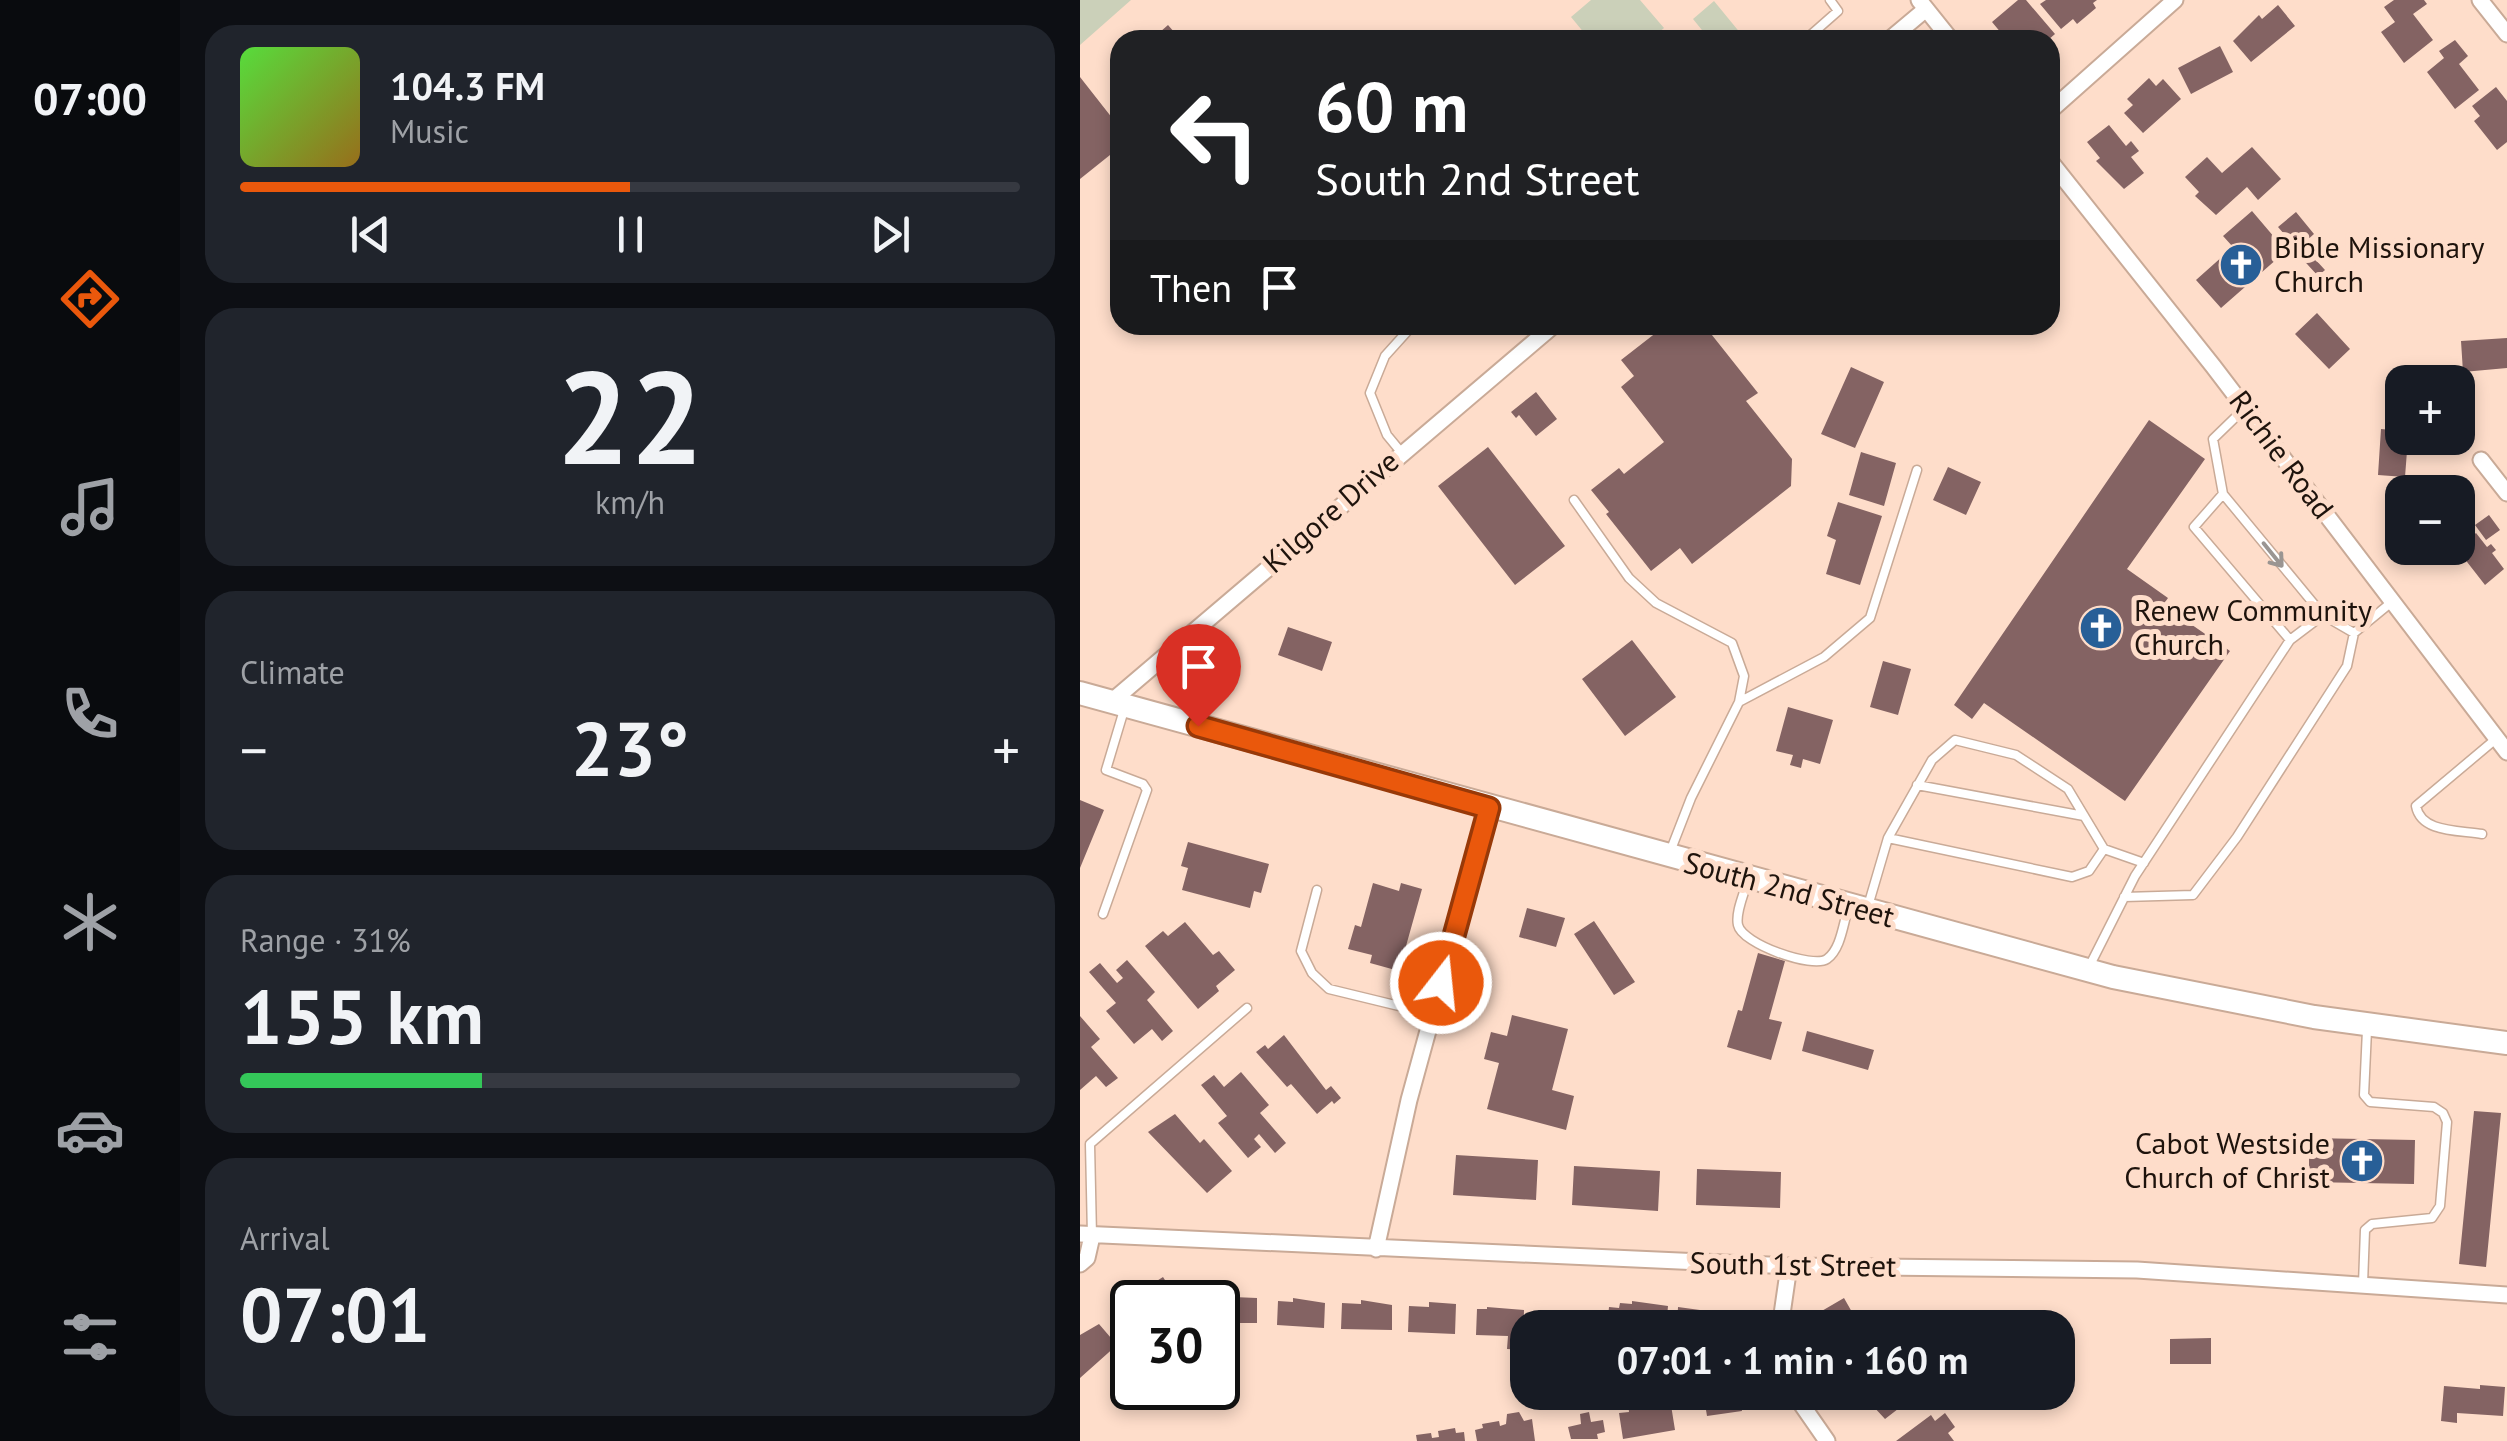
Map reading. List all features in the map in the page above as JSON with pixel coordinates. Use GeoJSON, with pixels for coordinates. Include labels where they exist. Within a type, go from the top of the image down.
{"type":"FeatureCollection","features":[{"type":"Feature","properties":{"kind":"main road","name":"South 2nd Street"},"geometry":{"type":"LineString","coordinates":[[1080,693],[2087,970],[2212,999],[2507,1043]]}},
{"type":"Feature","properties":{"kind":"street"},"geometry":{"type":"LineString","coordinates":[[2060,102],[2175,0]]}},
{"type":"Feature","properties":{"kind":"street"},"geometry":{"type":"LineString","coordinates":[[2480,0],[2507,34]]}},
{"type":"Feature","properties":{"kind":"street"},"geometry":{"type":"LineString","coordinates":[[1898,30],[1922,5],[1943,30]]}},
{"type":"Feature","properties":{"kind":"street","name":"Richie Road"},"geometry":{"type":"LineString","coordinates":[[2060,174],[2502,745]]}},
{"type":"Feature","properties":{"kind":"street","name":"Kilgore Drive"},"geometry":{"type":"LineString","coordinates":[[1118,704],[1401,452],[1542,335]]}},
{"type":"Feature","properties":{"kind":"street"},"geometry":{"type":"LineString","coordinates":[[2482,460],[2507,493]]}},
{"type":"Feature","properties":{"kind":"street"},"geometry":{"type":"LineString","coordinates":[[1376,1249],[1409,1100],[1489,808]]}},
{"type":"Feature","properties":{"kind":"street"},"geometry":{"type":"LineString","coordinates":[[1080,1264],[1087,1258],[1086,1235]]}},
{"type":"Feature","properties":{"kind":"street","name":"South 1st Street"},"geometry":{"type":"LineString","coordinates":[[1086,1235],[1788,1266],[2136,1270],[2507,1295]]}},
{"type":"Feature","properties":{"kind":"street"},"geometry":{"type":"LineString","coordinates":[[1782,1310],[1788,1266]]}},
{"type":"Feature","properties":{"kind":"street"},"geometry":{"type":"LineString","coordinates":[[1805,1410],[1827,1441]]}},
{"type":"Feature","properties":{"kind":"lane"},"geometry":{"type":"LineString","coordinates":[[1816,30],[1838,11],[1830,0]]}},
{"type":"Feature","properties":{"kind":"lane"},"geometry":{"type":"LineString","coordinates":[[1401,452],[1387,435],[1370,393],[1385,356],[1404,335]]}},
{"type":"Feature","properties":{"kind":"lane"},"geometry":{"type":"LineString","coordinates":[[2244,408],[2213,440],[2223,494],[2322,615],[2354,632]]}},
{"type":"Feature","properties":{"kind":"lane"},"geometry":{"type":"LineString","coordinates":[[1740,702],[1824,657],[1870,618],[1917,470]]}},
{"type":"Feature","properties":{"kind":"lane"},"geometry":{"type":"LineString","coordinates":[[2223,494],[2194,527],[2290,640]]}},
{"type":"Feature","properties":{"kind":"lane"},"geometry":{"type":"LineString","coordinates":[[1574,500],[1629,578],[1656,603],[1732,643],[1744,676],[1740,702],[1690,798],[1668,857]]}},
{"type":"Feature","properties":{"kind":"lane"},"geometry":{"type":"LineString","coordinates":[[2124,897],[2193,896],[2237,837],[2347,666],[2354,632],[2393,601]]}},
{"type":"Feature","properties":{"kind":"lane"},"geometry":{"type":"LineString","coordinates":[[2087,970],[2144,863],[2290,640],[2322,615]]}},
{"type":"Feature","properties":{"kind":"lane"},"geometry":{"type":"LineString","coordinates":[[1103,914],[1147,790],[1143,784],[1106,770],[1118,704]]}},
{"type":"Feature","properties":{"kind":"lane"},"geometry":{"type":"LineString","coordinates":[[1748,879],[1737,922],[1744,936],[1754,944],[1814,962],[1829,958],[1917,785],[1932,760],[1956,740],[2016,755],[2068,789],[2104,849],[2144,863]]}},
{"type":"Feature","properties":{"kind":"lane"},"geometry":{"type":"LineString","coordinates":[[2482,834],[2427,825],[2418,816],[2416,806],[2502,745]]}},
{"type":"Feature","properties":{"kind":"lane"},"geometry":{"type":"LineString","coordinates":[[1917,785],[2084,816]]}},
{"type":"Feature","properties":{"kind":"lane"},"geometry":{"type":"LineString","coordinates":[[1888,838],[2072,877],[2088,871],[2104,849]]}},
{"type":"Feature","properties":{"kind":"lane"},"geometry":{"type":"LineString","coordinates":[[1316,890],[1301,950],[1320,983],[1328,989],[1432,1014]]}},
{"type":"Feature","properties":{"kind":"lane"},"geometry":{"type":"LineString","coordinates":[[1086,1235],[1090,1144],[1247,1008]]}},
{"type":"Feature","properties":{"kind":"lane"},"geometry":{"type":"LineString","coordinates":[[2363,1285],[2366,1230],[2372,1224],[2432,1218],[2440,1206],[2448,1122],[2434,1108],[2370,1102],[2364,1094],[2367,1025]]}},
{"type":"Feature","properties":{"kind":"green space"},"geometry":{"type":"Polygon","coordinates":[[[1080,0],[1131,0],[1080,45],[1080,0]]]}},
{"type":"Feature","properties":{"kind":"green space"},"geometry":{"type":"Polygon","coordinates":[[[1591,0],[1640,0],[1664,28],[1582,30],[1571,17],[1591,0]]]}},
{"type":"Feature","properties":{"kind":"green space"},"geometry":{"type":"Polygon","coordinates":[[[1714,1],[1738,30],[1702,30],[1693,19],[1714,1]]]}},
{"type":"Feature","properties":{"kind":"building"},"geometry":{"type":"Polygon","coordinates":[[[2018,0],[2026,0],[2052,30],[1999,30],[1992,22],[2018,0]]]}},
{"type":"Feature","properties":{"kind":"building"},"geometry":{"type":"Polygon","coordinates":[[[2046,0],[2097,0],[2093,3],[2096,8],[2077,24],[2073,19],[2061,29],[2040,4],[2046,0]]]}},
{"type":"Feature","properties":{"kind":"building"},"geometry":{"type":"Polygon","coordinates":[[[2394,0],[2424,0],[2427,4],[2413,14],[2433,40],[2404,63],[2381,32],[2395,22],[2384,7],[2394,0]]]}},
{"type":"Feature","properties":{"kind":"building"},"geometry":{"type":"Polygon","coordinates":[[[2278,5],[2295,26],[2251,62],[2233,41],[2259,15],[2262,19],[2278,5]]]}},
{"type":"Feature","properties":{"kind":"building"},"geometry":{"type":"Polygon","coordinates":[[[2455,40],[2468,56],[2459,64],[2479,90],[2455,109],[2427,72],[2444,58],[2439,51],[2455,40]]]}},
{"type":"Feature","properties":{"kind":"building"},"geometry":{"type":"Polygon","coordinates":[[[2220,46],[2233,72],[2191,94],[2178,68],[2220,46]]]}},
{"type":"Feature","properties":{"kind":"building"},"geometry":{"type":"Polygon","coordinates":[[[1080,77],[1110,115],[1110,155],[1080,179],[1080,77]]]}},
{"type":"Feature","properties":{"kind":"building"},"geometry":{"type":"Polygon","coordinates":[[[2149,78],[2156,86],[2163,79],[2181,99],[2143,133],[2124,113],[2133,105],[2127,99],[2149,78]]]}},
{"type":"Feature","properties":{"kind":"building"},"geometry":{"type":"Polygon","coordinates":[[[2496,87],[2507,101],[2507,142],[2497,150],[2474,121],[2480,116],[2472,106],[2496,87]]]}},
{"type":"Feature","properties":{"kind":"building"},"geometry":{"type":"Polygon","coordinates":[[[2109,125],[2126,146],[2131,141],[2139,151],[2131,157],[2144,173],[2124,189],[2096,161],[2100,158],[2087,142],[2109,125]]]}},
{"type":"Feature","properties":{"kind":"building"},"geometry":{"type":"Polygon","coordinates":[[[2252,147],[2281,179],[2258,200],[2247,187],[2216,215],[2195,196],[2199,192],[2185,177],[2207,157],[2222,173],[2252,147]]]}},
{"type":"Feature","properties":{"kind":"building","name":"Bible Missionary Church"},"geometry":{"type":"Polygon","coordinates":[[[2252,211],[2286,251],[2221,308],[2196,280],[2233,247],[2223,236],[2252,211]]]}},
{"type":"Feature","properties":{"kind":"building"},"geometry":{"type":"Polygon","coordinates":[[[2296,212],[2314,234],[2297,249],[2278,227],[2296,212]]]}},
{"type":"Feature","properties":{"kind":"building"},"geometry":{"type":"Polygon","coordinates":[[[2304,247],[2325,270],[2318,276],[2297,253],[2304,247]]]}},
{"type":"Feature","properties":{"kind":"building"},"geometry":{"type":"Polygon","coordinates":[[[2317,313],[2350,349],[2329,369],[2295,334],[2317,313]]]}},
{"type":"Feature","properties":{"kind":"building"},"geometry":{"type":"Polygon","coordinates":[[[1653,335],[1712,335],[1758,393],[1746,401],[1792,459],[1791,486],[1692,564],[1680,548],[1651,571],[1591,490],[1619,468],[1624,474],[1664,442],[1621,387],[1634,376],[1621,360],[1653,335]]]}},
{"type":"Feature","properties":{"kind":"building"},"geometry":{"type":"Polygon","coordinates":[[[2507,338],[2507,368],[2475,371],[2475,365],[2463,365],[2461,341],[2507,338]]]}},
{"type":"Feature","properties":{"kind":"building"},"geometry":{"type":"Polygon","coordinates":[[[1851,367],[1884,382],[1855,448],[1821,434],[1851,367]]]}},
{"type":"Feature","properties":{"kind":"building"},"geometry":{"type":"Polygon","coordinates":[[[1536,392],[1557,419],[1536,436],[1519,415],[1516,418],[1511,412],[1536,392]]]}},
{"type":"Feature","properties":{"kind":"building","name":"Renew Community Church"},"geometry":{"type":"Polygon","coordinates":[[[2149,420],[2205,459],[2127,569],[2168,598],[2163,605],[2230,651],[2125,801],[1984,703],[1972,719],[1954,705],[2149,420]]]}},
{"type":"Feature","properties":{"kind":"building"},"geometry":{"type":"Polygon","coordinates":[[[2381,429],[2385,429],[2385,455],[2407,455],[2405,475],[2378,475],[2381,429]]]}},
{"type":"Feature","properties":{"kind":"building"},"geometry":{"type":"Polygon","coordinates":[[[1488,447],[1565,546],[1515,585],[1438,486],[1488,447]]]}},
{"type":"Feature","properties":{"kind":"building"},"geometry":{"type":"Polygon","coordinates":[[[1861,452],[1896,463],[1884,506],[1849,495],[1861,452]]]}},
{"type":"Feature","properties":{"kind":"building"},"geometry":{"type":"Polygon","coordinates":[[[1948,467],[1981,482],[1966,515],[1933,500],[1948,467]]]}},
{"type":"Feature","properties":{"kind":"building"},"geometry":{"type":"Polygon","coordinates":[[[1838,502],[1882,516],[1860,585],[1826,574],[1836,540],[1827,536],[1838,502]]]}},
{"type":"Feature","properties":{"kind":"building"},"geometry":{"type":"Polygon","coordinates":[[[2489,515],[2500,530],[2486,540],[2475,525],[2489,515]]]}},
{"type":"Feature","properties":{"kind":"building"},"geometry":{"type":"Polygon","coordinates":[[[2475,534],[2487,547],[2491,544],[2496,550],[2492,553],[2504,569],[2485,585],[2469,565],[2475,565],[2475,534]]]}},
{"type":"Feature","properties":{"kind":"building"},"geometry":{"type":"Polygon","coordinates":[[[1288,627],[1332,642],[1322,671],[1278,655],[1288,627]]]}},
{"type":"Feature","properties":{"kind":"building"},"geometry":{"type":"Polygon","coordinates":[[[1632,640],[1676,697],[1625,736],[1582,679],[1632,640]]]}},
{"type":"Feature","properties":{"kind":"building"},"geometry":{"type":"Polygon","coordinates":[[[1883,661],[1911,669],[1898,715],[1870,707],[1883,661]]]}},
{"type":"Feature","properties":{"kind":"building"},"geometry":{"type":"Polygon","coordinates":[[[1788,707],[1833,720],[1820,764],[1803,759],[1801,768],[1790,765],[1793,755],[1776,751],[1788,707]]]}},
{"type":"Feature","properties":{"kind":"building"},"geometry":{"type":"Polygon","coordinates":[[[1080,800],[1104,810],[1080,868],[1080,800]]]}},
{"type":"Feature","properties":{"kind":"building"},"geometry":{"type":"Polygon","coordinates":[[[1188,842],[1269,864],[1261,893],[1254,891],[1250,908],[1182,890],[1188,868],[1181,866],[1188,842]]]}},
{"type":"Feature","properties":{"kind":"building"},"geometry":{"type":"Polygon","coordinates":[[[1373,883],[1399,891],[1401,883],[1422,889],[1399,971],[1370,963],[1372,955],[1348,949],[1355,925],[1361,927],[1373,883]]]}},
{"type":"Feature","properties":{"kind":"building"},"geometry":{"type":"Polygon","coordinates":[[[1527,908],[1565,918],[1556,947],[1519,937],[1527,908]]]}},
{"type":"Feature","properties":{"kind":"building"},"geometry":{"type":"Polygon","coordinates":[[[1594,921],[1635,982],[1614,995],[1574,934],[1594,921]]]}},
{"type":"Feature","properties":{"kind":"building"},"geometry":{"type":"Polygon","coordinates":[[[1185,922],[1213,955],[1219,951],[1235,970],[1198,1009],[1145,946],[1163,931],[1168,936],[1185,922]]]}},
{"type":"Feature","properties":{"kind":"building"},"geometry":{"type":"Polygon","coordinates":[[[1758,953],[1785,961],[1769,1019],[1782,1022],[1771,1060],[1727,1047],[1758,953]]]}},
{"type":"Feature","properties":{"kind":"building"},"geometry":{"type":"Polygon","coordinates":[[[1127,960],[1155,992],[1147,1000],[1173,1031],[1162,1041],[1152,1029],[1134,1044],[1106,1011],[1116,1003],[1089,972],[1100,963],[1117,983],[1123,978],[1116,970],[1127,960]]]}},
{"type":"Feature","properties":{"kind":"building"},"geometry":{"type":"Polygon","coordinates":[[[1512,1015],[1568,1029],[1552,1090],[1574,1096],[1566,1130],[1487,1109],[1499,1063],[1484,1059],[1491,1032],[1507,1036],[1512,1015]]]}},
{"type":"Feature","properties":{"kind":"building"},"geometry":{"type":"Polygon","coordinates":[[[1080,1016],[1100,1039],[1091,1047],[1118,1078],[1106,1087],[1096,1076],[1080,1090],[1080,1016]]]}},
{"type":"Feature","properties":{"kind":"building"},"geometry":{"type":"Polygon","coordinates":[[[1807,1031],[1874,1050],[1868,1070],[1802,1051],[1807,1031]]]}},
{"type":"Feature","properties":{"kind":"building"},"geometry":{"type":"Polygon","coordinates":[[[1284,1035],[1326,1090],[1331,1086],[1341,1098],[1317,1114],[1256,1052],[1265,1045],[1268,1049],[1284,1035]]]}},
{"type":"Feature","properties":{"kind":"building"},"geometry":{"type":"Polygon","coordinates":[[[1241,1072],[1269,1105],[1260,1113],[1286,1143],[1275,1153],[1259,1134],[1254,1139],[1261,1147],[1248,1158],[1218,1123],[1227,1116],[1201,1085],[1214,1075],[1224,1087],[1241,1072]]]}},
{"type":"Feature","properties":{"kind":"building"},"geometry":{"type":"Polygon","coordinates":[[[2474,1111],[2501,1113],[2486,1267],[2459,1264],[2474,1111]]]}},
{"type":"Feature","properties":{"kind":"building"},"geometry":{"type":"Polygon","coordinates":[[[1175,1114],[1232,1171],[1207,1193],[1148,1132],[1175,1114]]]}},
{"type":"Feature","properties":{"kind":"building","name":"Cabot Westside Church of Christ"},"geometry":{"type":"Polygon","coordinates":[[[2309,1138],[2415,1140],[2414,1184],[2309,1182],[2309,1138]]]}},
{"type":"Feature","properties":{"kind":"building"},"geometry":{"type":"Polygon","coordinates":[[[1456,1155],[1538,1160],[1536,1200],[1453,1195],[1456,1155]]]}},
{"type":"Feature","properties":{"kind":"building"},"geometry":{"type":"Polygon","coordinates":[[[1574,1166],[1660,1171],[1658,1211],[1572,1205],[1574,1166]]]}},
{"type":"Feature","properties":{"kind":"building"},"geometry":{"type":"Polygon","coordinates":[[[1697,1169],[1781,1172],[1780,1208],[1696,1205],[1697,1169]]]}},
{"type":"Feature","properties":{"kind":"building"},"geometry":{"type":"Polygon","coordinates":[[[1240,1297],[1257,1298],[1257,1323],[1240,1323],[1240,1297]]]}},
{"type":"Feature","properties":{"kind":"building"},"geometry":{"type":"Polygon","coordinates":[[[1293,1298],[1325,1303],[1324,1328],[1277,1325],[1278,1301],[1293,1302],[1293,1298]]]}},
{"type":"Feature","properties":{"kind":"building"},"geometry":{"type":"Polygon","coordinates":[[[1844,1298],[1851,1310],[1823,1310],[1844,1298]]]}},
{"type":"Feature","properties":{"kind":"building"},"geometry":{"type":"Polygon","coordinates":[[[1361,1300],[1392,1305],[1392,1330],[1341,1329],[1342,1303],[1361,1304],[1361,1300]]]}},
{"type":"Feature","properties":{"kind":"building"},"geometry":{"type":"Polygon","coordinates":[[[1429,1302],[1456,1304],[1455,1334],[1408,1332],[1409,1306],[1429,1307],[1429,1302]]]}},
{"type":"Feature","properties":{"kind":"building"},"geometry":{"type":"Polygon","coordinates":[[[1620,1303],[1668,1306],[1668,1310],[1609,1310],[1619,1308],[1620,1303]]]}},
{"type":"Feature","properties":{"kind":"building"},"geometry":{"type":"Polygon","coordinates":[[[1477,1309],[1524,1310],[1510,1310],[1510,1349],[1508,1336],[1476,1335],[1477,1309]]]}},
{"type":"Feature","properties":{"kind":"building"},"geometry":{"type":"Polygon","coordinates":[[[1099,1324],[1110,1337],[1110,1351],[1080,1378],[1080,1335],[1099,1324]]]}},
{"type":"Feature","properties":{"kind":"building"},"geometry":{"type":"Polygon","coordinates":[[[2211,1338],[2211,1364],[2170,1364],[2170,1339],[2211,1338]]]}},
{"type":"Feature","properties":{"kind":"building"},"geometry":{"type":"Polygon","coordinates":[[[2480,1385],[2505,1387],[2503,1416],[2457,1413],[2457,1423],[2441,1421],[2444,1386],[2480,1389],[2480,1385]]]}},
{"type":"Feature","properties":{"kind":"building"},"geometry":{"type":"Polygon","coordinates":[[[1672,1410],[1675,1430],[1623,1439],[1619,1413],[1672,1410]]]}},
{"type":"Feature","properties":{"kind":"building"},"geometry":{"type":"Polygon","coordinates":[[[1706,1410],[1742,1411],[1707,1416],[1706,1410]]]}},
{"type":"Feature","properties":{"kind":"building"},"geometry":{"type":"Polygon","coordinates":[[[1877,1410],[1897,1410],[1885,1419],[1877,1410]]]}},
{"type":"Feature","properties":{"kind":"building"},"geometry":{"type":"Polygon","coordinates":[[[1519,1412],[1524,1421],[1532,1419],[1535,1441],[1477,1441],[1475,1430],[1483,1428],[1482,1424],[1499,1421],[1500,1426],[1506,1424],[1507,1414],[1519,1412]]]}},
{"type":"Feature","properties":{"kind":"building"},"geometry":{"type":"Polygon","coordinates":[[[1589,1412],[1591,1422],[1603,1420],[1605,1432],[1597,1434],[1598,1439],[1571,1439],[1568,1427],[1581,1424],[1580,1414],[1589,1412]]]}},
{"type":"Feature","properties":{"kind":"building"},"geometry":{"type":"Polygon","coordinates":[[[1945,1413],[1955,1427],[1948,1433],[1954,1441],[1896,1441],[1931,1415],[1935,1421],[1945,1413]]]}},
{"type":"Feature","properties":{"kind":"building"},"geometry":{"type":"Polygon","coordinates":[[[1455,1428],[1456,1433],[1464,1432],[1465,1441],[1417,1441],[1416,1435],[1431,1433],[1432,1438],[1439,1437],[1438,1431],[1455,1428]]]}},
{"type":"Feature","properties":{"kind":"place","name":"Bible Missionary Church"},"geometry":{"type":"Point","coordinates":[2241,265]}},
{"type":"Feature","properties":{"kind":"place","name":"Renew Community Church"},"geometry":{"type":"Point","coordinates":[2101,628]}},
{"type":"Feature","properties":{"kind":"place","name":"Cabot Westside Church of Christ"},"geometry":{"type":"Point","coordinates":[2362,1161]}},
{"type":"Feature","properties":{"kind":"route"},"geometry":{"type":"LineString","coordinates":[[1198,726],[1489,808],[1441,983]]}}]}
